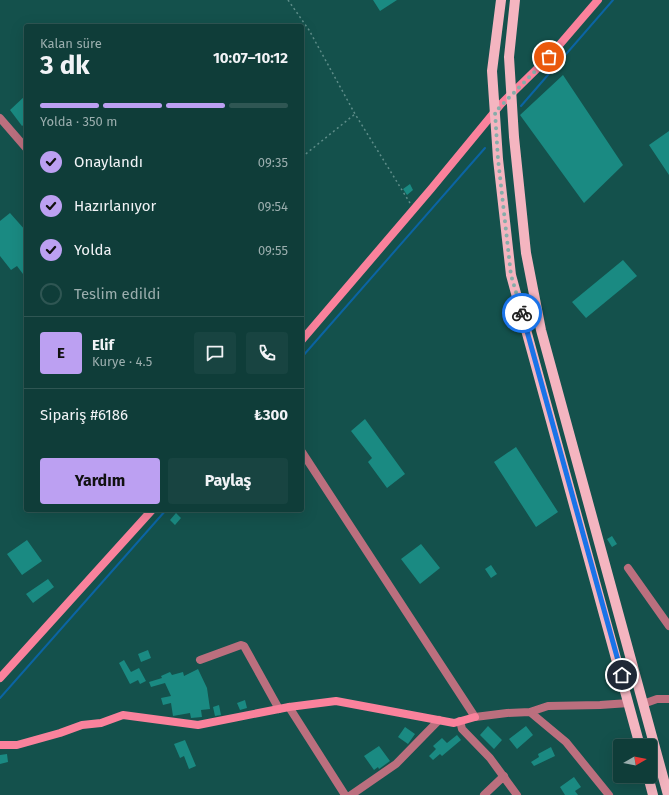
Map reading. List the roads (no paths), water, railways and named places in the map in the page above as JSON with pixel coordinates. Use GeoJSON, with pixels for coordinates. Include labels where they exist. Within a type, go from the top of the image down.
{"type":"FeatureCollection","features":[{"type":"Feature","properties":{"kind":"main road"},"geometry":{"type":"LineString","coordinates":[[501,0],[492,72],[498,159],[511,275],[638,739]]}},
{"type":"Feature","properties":{"kind":"main road"},"geometry":{"type":"LineString","coordinates":[[515,0],[509,57],[511,94],[526,253],[541,330],[668,795]]}},
{"type":"Feature","properties":{"kind":"main road"},"geometry":{"type":"LineString","coordinates":[[650,783],[653,795]]}},
{"type":"Feature","properties":{"kind":"street"},"geometry":{"type":"LineString","coordinates":[[304,338],[414,210],[495,112],[549,57],[598,0]]}},
{"type":"Feature","properties":{"kind":"street"},"geometry":{"type":"LineString","coordinates":[[0,118],[24,146]]}},
{"type":"Feature","properties":{"kind":"street"},"geometry":{"type":"LineString","coordinates":[[304,455],[475,717]]}},
{"type":"Feature","properties":{"kind":"street"},"geometry":{"type":"LineString","coordinates":[[0,678],[150,512]]}},
{"type":"Feature","properties":{"kind":"street"},"geometry":{"type":"LineString","coordinates":[[628,568],[669,626]]}},
{"type":"Feature","properties":{"kind":"street"},"geometry":{"type":"LineString","coordinates":[[200,660],[241,645],[244,646],[279,709]]}},
{"type":"Feature","properties":{"kind":"street"},"geometry":{"type":"LineString","coordinates":[[643,704],[657,699],[669,699]]}},
{"type":"Feature","properties":{"kind":"street"},"geometry":{"type":"LineString","coordinates":[[0,745],[18,745],[82,725],[102,723],[123,715],[198,725],[289,707],[342,701],[454,723],[475,717],[507,712],[530,712],[548,706],[629,703]]}},
{"type":"Feature","properties":{"kind":"street"},"geometry":{"type":"LineString","coordinates":[[289,707],[345,795]]}},
{"type":"Feature","properties":{"kind":"street"},"geometry":{"type":"LineString","coordinates":[[530,712],[566,742],[609,795]]}},
{"type":"Feature","properties":{"kind":"street"},"geometry":{"type":"LineString","coordinates":[[351,795],[396,764],[439,720]]}},
{"type":"Feature","properties":{"kind":"street"},"geometry":{"type":"LineString","coordinates":[[460,721],[462,728],[504,776],[517,795]]}},
{"type":"Feature","properties":{"kind":"street"},"geometry":{"type":"LineString","coordinates":[[484,795],[504,776]]}},
{"type":"Feature","properties":{"kind":"waterway"},"geometry":{"type":"LineString","coordinates":[[521,106],[613,0]]}},
{"type":"Feature","properties":{"kind":"waterway"},"geometry":{"type":"LineString","coordinates":[[304,355],[485,148]]}},
{"type":"Feature","properties":{"kind":"waterway"},"geometry":{"type":"LineString","coordinates":[[0,698],[164,512]]}}]}
